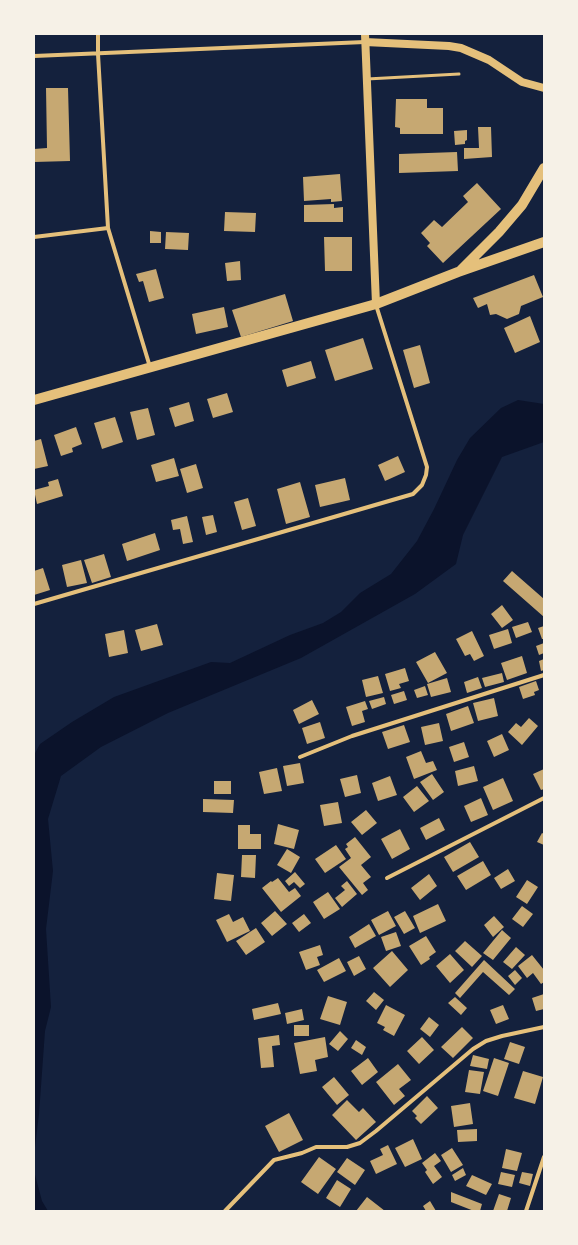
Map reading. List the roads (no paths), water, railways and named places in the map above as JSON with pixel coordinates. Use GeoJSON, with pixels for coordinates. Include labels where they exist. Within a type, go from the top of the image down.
{"type":"FeatureCollection","features":[{"type":"Feature","properties":{"kind":"main road"},"geometry":{"type":"LineString","coordinates":[[376,304],[365,38],[461,48],[489,60],[522,82],[544,88]]}},
{"type":"Feature","properties":{"kind":"main road"},"geometry":{"type":"LineString","coordinates":[[458,272],[499,232],[522,205],[544,168]]}},
{"type":"Feature","properties":{"kind":"main road"},"geometry":{"type":"LineString","coordinates":[[34,400],[376,304],[458,272],[544,242]]}},
{"type":"Feature","properties":{"kind":"street"},"geometry":{"type":"LineString","coordinates":[[98,34],[108,228],[150,368]]}},
{"type":"Feature","properties":{"kind":"street"},"geometry":{"type":"LineString","coordinates":[[34,56],[98,54],[365,38]]}},
{"type":"Feature","properties":{"kind":"street"},"geometry":{"type":"LineString","coordinates":[[34,237],[108,228]]}},
{"type":"Feature","properties":{"kind":"street"},"geometry":{"type":"LineString","coordinates":[[34,604],[413,494],[422,485],[427,468],[376,304]]}},
{"type":"Feature","properties":{"kind":"street"},"geometry":{"type":"LineString","coordinates":[[300,757],[352,736],[544,675]]}},
{"type":"Feature","properties":{"kind":"street"},"geometry":{"type":"LineString","coordinates":[[387,878],[544,798]]}},
{"type":"Feature","properties":{"kind":"street"},"geometry":{"type":"LineString","coordinates":[[224,1211],[274,1160],[302,1153],[316,1147],[347,1147],[360,1143],[376,1132],[479,1045],[502,1036],[544,1027]]}},
{"type":"Feature","properties":{"kind":"street"},"geometry":{"type":"LineString","coordinates":[[526,1211],[544,1157]]}},
{"type":"Feature","properties":{"kind":"lane"},"geometry":{"type":"LineString","coordinates":[[367,79],[459,74]]}},
{"type":"Feature","properties":{"kind":"water"},"geometry":{"type":"Polygon","coordinates":[[[518,400],[544,404],[544,442],[502,457],[463,535],[456,564],[415,594],[301,658],[168,713],[101,747],[61,776],[48,819],[53,871],[46,929],[51,1007],[45,1031],[39,1114],[34,1155],[34,755],[40,744],[72,722],[114,697],[211,662],[230,663],[290,635],[323,623],[341,612],[360,593],[391,574],[417,541],[457,460],[470,438],[501,408],[518,400]]]}},
{"type":"Feature","properties":{"kind":"water"},"geometry":{"type":"Polygon","coordinates":[[[34,1171],[42,1201],[48,1211],[34,1211],[34,1171]]]}}]}
